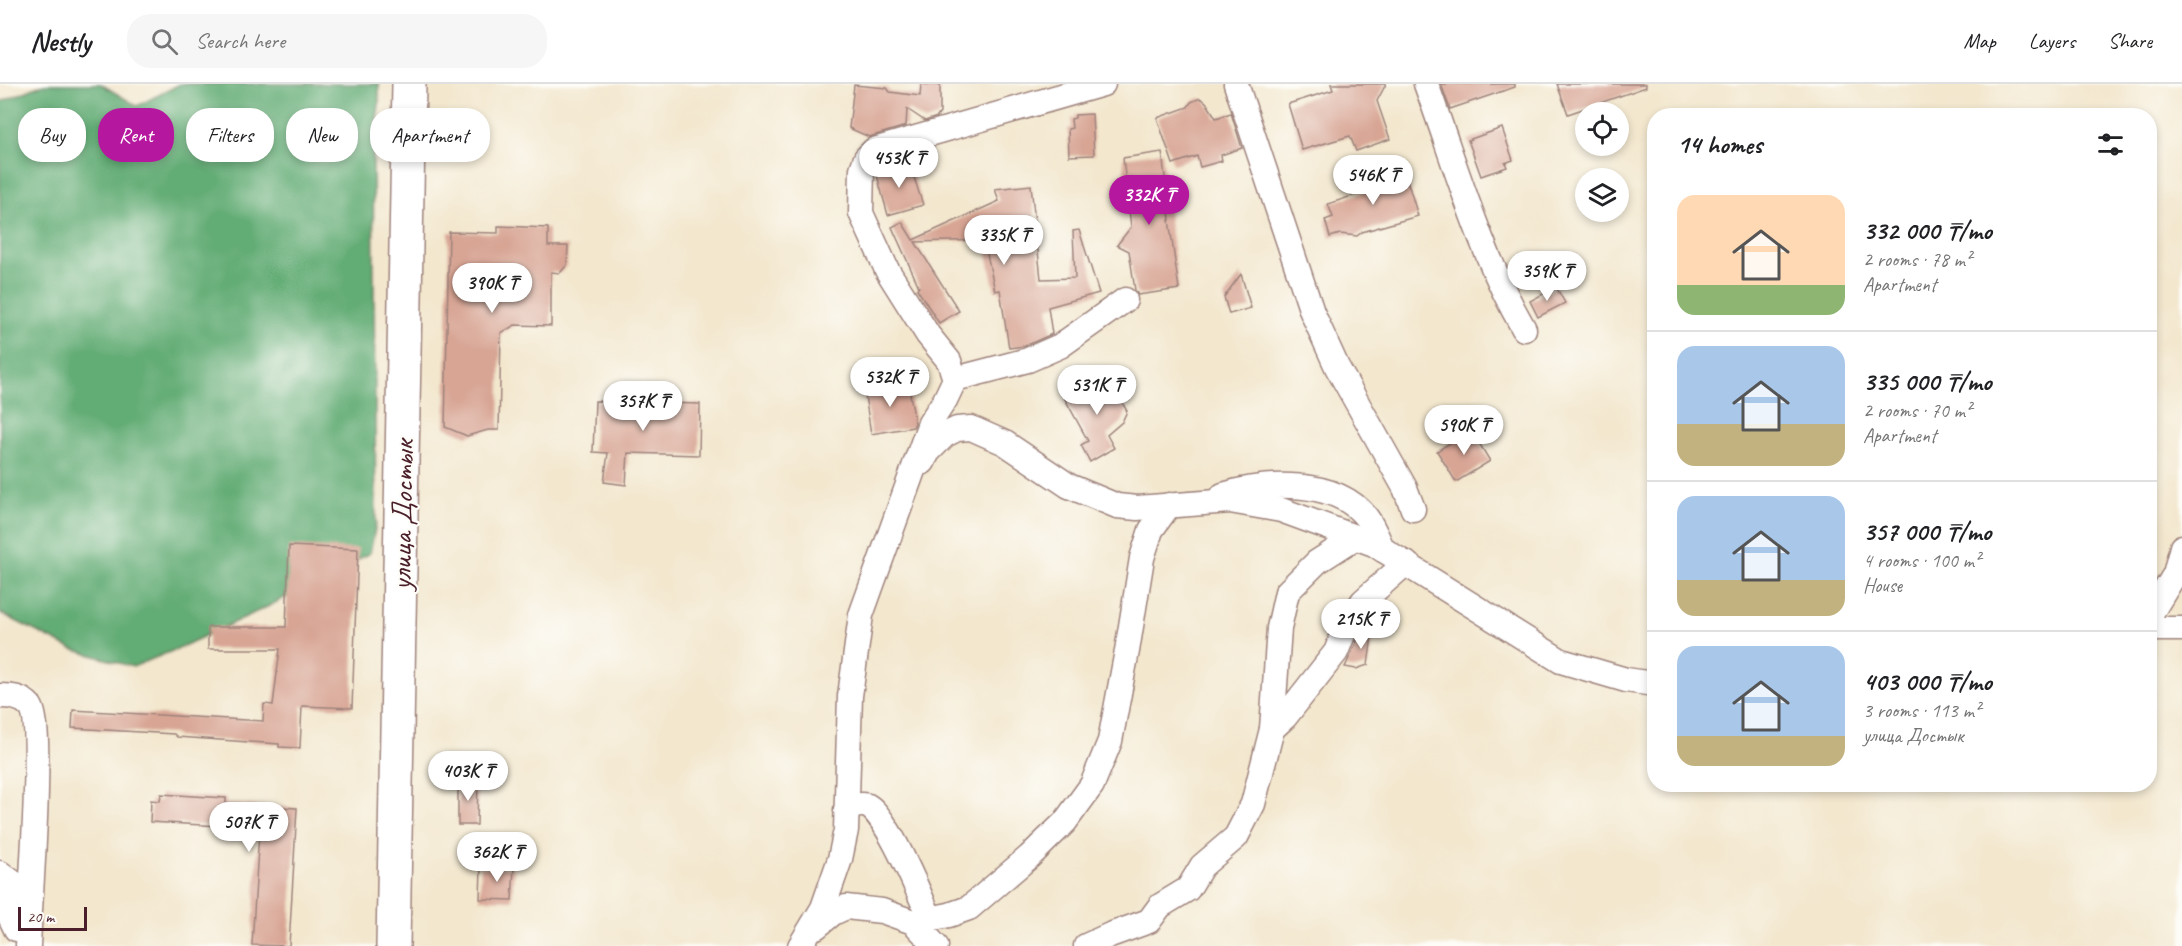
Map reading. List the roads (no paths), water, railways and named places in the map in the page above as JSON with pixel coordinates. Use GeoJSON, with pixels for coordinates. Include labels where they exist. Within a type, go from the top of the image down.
{"type":"FeatureCollection","features":[{"type":"Feature","properties":{"kind":"main road","name":"улица Достык"},"geometry":{"type":"LineString","coordinates":[[393,946],[410,84]]}},
{"type":"Feature","properties":{"kind":"street"},"geometry":{"type":"LineString","coordinates":[[805,939],[823,908],[840,859],[846,830],[850,696],[861,615],[930,423],[955,379],[949,361],[928,334],[886,270],[861,213],[862,169],[866,158],[874,150],[1103,84]]}},
{"type":"Feature","properties":{"kind":"street"},"geometry":{"type":"LineString","coordinates":[[1236,84],[1312,312],[1336,367],[1405,488],[1413,509]]}},
{"type":"Feature","properties":{"kind":"street"},"geometry":{"type":"LineString","coordinates":[[1426,84],[1487,255],[1504,296],[1524,329]]}},
{"type":"Feature","properties":{"kind":"street"},"geometry":{"type":"LineString","coordinates":[[955,379],[1028,360],[1060,346],[1125,300]]}},
{"type":"Feature","properties":{"kind":"street"},"geometry":{"type":"LineString","coordinates":[[940,408],[941,425],[945,435]]}},
{"type":"Feature","properties":{"kind":"street"},"geometry":{"type":"LineString","coordinates":[[904,495],[914,481],[928,452],[945,435],[957,429],[971,428],[1005,443],[1069,486],[1117,506],[1137,508],[1230,501],[1281,510],[1356,537],[1374,544],[1406,563],[1561,660],[1626,680],[1647,683]]}},
{"type":"Feature","properties":{"kind":"street"},"geometry":{"type":"LineString","coordinates":[[1195,503],[1242,489],[1313,488],[1343,497],[1366,517],[1383,550]]}},
{"type":"Feature","properties":{"kind":"street"},"geometry":{"type":"LineString","coordinates":[[805,939],[833,913],[846,907],[882,911],[921,921],[969,908],[1029,857],[1065,822],[1092,785],[1110,741],[1142,558],[1151,530],[1169,505]]}},
{"type":"Feature","properties":{"kind":"street"},"geometry":{"type":"LineString","coordinates":[[1086,946],[1149,921],[1160,906],[1188,889],[1202,866],[1236,837],[1253,804],[1272,729],[1279,628],[1287,592],[1317,562],[1356,537]]}},
{"type":"Feature","properties":{"kind":"street"},"geometry":{"type":"LineString","coordinates":[[2157,604],[2175,574],[2182,547]]}},
{"type":"Feature","properties":{"kind":"street"},"geometry":{"type":"LineString","coordinates":[[1272,729],[1285,717],[1336,652],[1346,627],[1363,600],[1406,563]]}},
{"type":"Feature","properties":{"kind":"street"},"geometry":{"type":"LineString","coordinates":[[2157,630],[2182,629]]}},
{"type":"Feature","properties":{"kind":"street"},"geometry":{"type":"LineString","coordinates":[[0,696],[13,696],[24,701],[31,707],[36,720],[37,753],[30,902],[18,936]]}},
{"type":"Feature","properties":{"kind":"street"},"geometry":{"type":"LineString","coordinates":[[846,810],[854,805],[865,805],[872,809],[893,841],[918,890],[921,921],[936,946]]}},
{"type":"Feature","properties":{"kind":"street"},"geometry":{"type":"LineString","coordinates":[[0,873],[19,888],[30,902]]}},
{"type":"Feature","properties":{"kind":"street"},"geometry":{"type":"LineString","coordinates":[[0,896],[18,936]]}}]}
